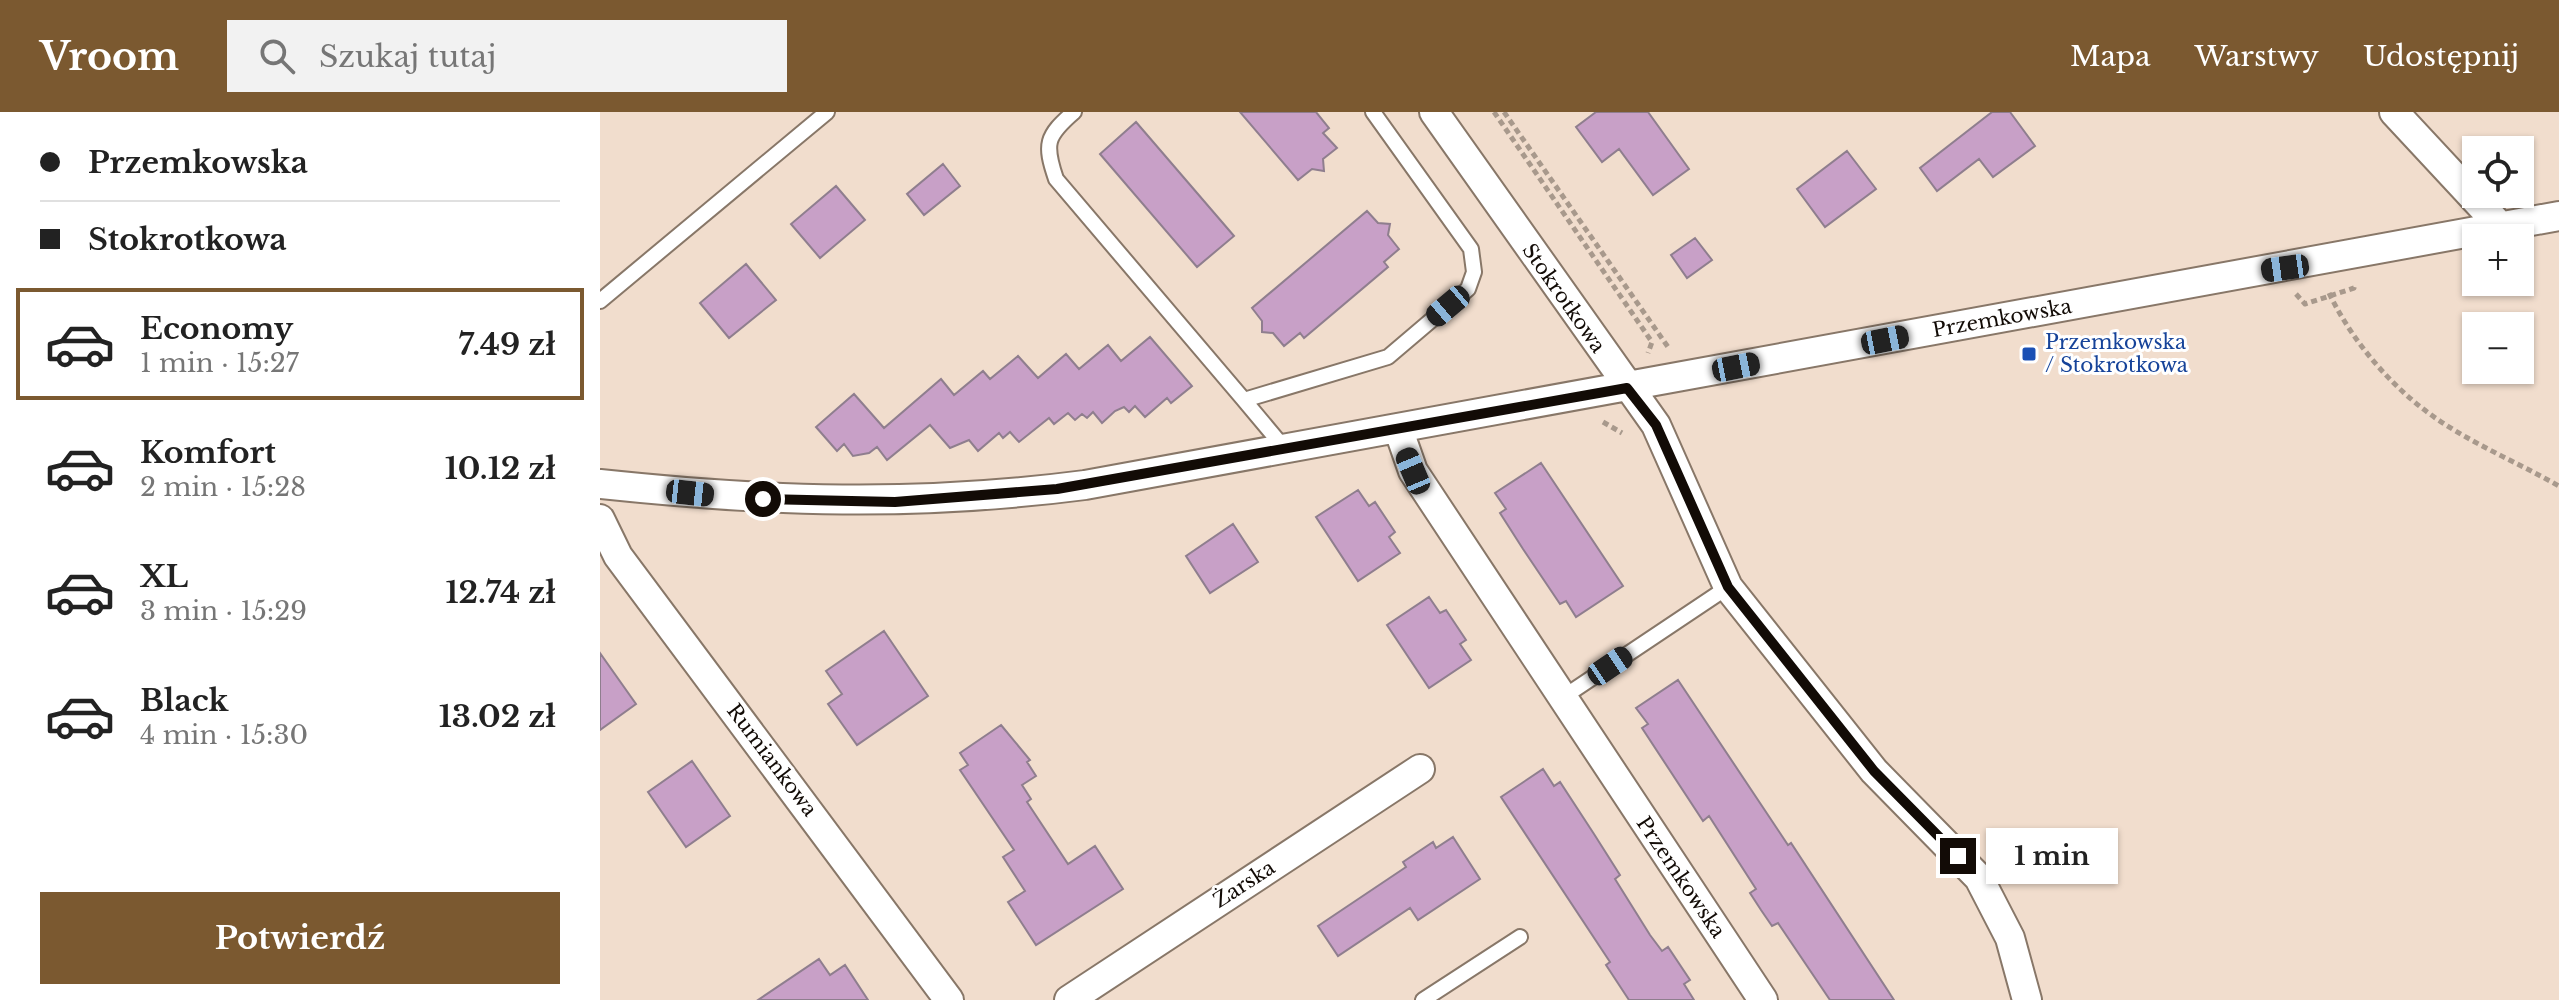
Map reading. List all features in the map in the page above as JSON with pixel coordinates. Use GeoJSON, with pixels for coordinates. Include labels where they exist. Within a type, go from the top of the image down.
{"type":"FeatureCollection","features":[{"type":"Feature","properties":{"kind":"street","name":"Stokrotkowa"},"geometry":{"type":"LineString","coordinates":[[1434,112],[1656,425],[1728,587],[1874,771],[1979,878],[2010,938],[2027,1000]]}},
{"type":"Feature","properties":{"kind":"street"},"geometry":{"type":"LineString","coordinates":[[2394,112],[2498,224]]}},
{"type":"Feature","properties":{"kind":"street","name":"Przemkowska"},"geometry":{"type":"LineString","coordinates":[[2517,224],[2559,216]]}},
{"type":"Feature","properties":{"kind":"street","name":"Przemkowska"},"geometry":{"type":"LineString","coordinates":[[600,484],[791,501],[961,499],[1085,485],[2462,235]]}},
{"type":"Feature","properties":{"kind":"street","name":"Przemkowska"},"geometry":{"type":"LineString","coordinates":[[1398,428],[1413,471],[1763,1000]]}},
{"type":"Feature","properties":{"kind":"street","name":"Rumiankowa"},"geometry":{"type":"LineString","coordinates":[[600,519],[618,556],[949,1000]]}},
{"type":"Feature","properties":{"kind":"street","name":"Żarska"},"geometry":{"type":"LineString","coordinates":[[1069,1000],[1420,769]]}},
{"type":"Feature","properties":{"kind":"lane"},"geometry":{"type":"LineString","coordinates":[[600,301],[827,112]]}},
{"type":"Feature","properties":{"kind":"lane"},"geometry":{"type":"LineString","coordinates":[[1074,112],[1052,130],[1047,154],[1056,179],[1286,450]]}},
{"type":"Feature","properties":{"kind":"lane"},"geometry":{"type":"LineString","coordinates":[[1244,400],[1388,357],[1468,289],[1474,272],[1471,249],[1373,112]]}},
{"type":"Feature","properties":{"kind":"lane"},"geometry":{"type":"LineString","coordinates":[[1562,698],[1728,587]]}},
{"type":"Feature","properties":{"kind":"lane"},"geometry":{"type":"LineString","coordinates":[[1423,1000],[1520,937]]}},
{"type":"Feature","properties":{"kind":"path"},"geometry":{"type":"LineString","coordinates":[[1494,112],[1652,342],[1644,362]]}},
{"type":"Feature","properties":{"kind":"path"},"geometry":{"type":"LineString","coordinates":[[1504,112],[1676,358]]}},
{"type":"Feature","properties":{"kind":"path"},"geometry":{"type":"LineString","coordinates":[[2316,263],[2342,318],[2369,356],[2403,389],[2443,423],[2559,486]]}},
{"type":"Feature","properties":{"kind":"building"},"geometry":{"type":"Polygon","coordinates":[[[1240,112],[1316,112],[1329,128],[1323,133],[1337,148],[1323,159],[1324,171],[1312,169],[1298,180],[1240,112]]]}},
{"type":"Feature","properties":{"kind":"building"},"geometry":{"type":"Polygon","coordinates":[[[1596,112],[1648,112],[1689,169],[1653,195],[1619,149],[1602,162],[1576,127],[1596,112]]]}},
{"type":"Feature","properties":{"kind":"building"},"geometry":{"type":"Polygon","coordinates":[[[1992,112],[2010,112],[2035,146],[1993,177],[1979,159],[1937,191],[1920,168],[1992,112]]]}},
{"type":"Feature","properties":{"kind":"building"},"geometry":{"type":"Polygon","coordinates":[[[1136,122],[1234,236],[1197,267],[1100,154],[1136,122]]]}},
{"type":"Feature","properties":{"kind":"building"},"geometry":{"type":"Polygon","coordinates":[[[1847,151],[1876,189],[1825,227],[1797,189],[1847,151]]]}},
{"type":"Feature","properties":{"kind":"building"},"geometry":{"type":"Polygon","coordinates":[[[943,164],[960,186],[924,215],[907,194],[943,164]]]}},
{"type":"Feature","properties":{"kind":"building"},"geometry":{"type":"Polygon","coordinates":[[[836,186],[865,220],[820,258],[791,224],[836,186]]]}},
{"type":"Feature","properties":{"kind":"building"},"geometry":{"type":"Polygon","coordinates":[[[1367,211],[1378,223],[1390,224],[1388,235],[1399,249],[1384,262],[1388,267],[1304,338],[1300,333],[1284,346],[1273,333],[1262,332],[1262,321],[1252,308],[1367,211]]]}},
{"type":"Feature","properties":{"kind":"building"},"geometry":{"type":"Polygon","coordinates":[[[1695,238],[1712,260],[1687,278],[1671,255],[1695,238]]]}},
{"type":"Feature","properties":{"kind":"building"},"geometry":{"type":"Polygon","coordinates":[[[746,264],[776,300],[729,338],[700,303],[746,264]]]}},
{"type":"Feature","properties":{"kind":"building"},"geometry":{"type":"Polygon","coordinates":[[[1150,337],[1192,386],[1171,403],[1167,398],[1145,417],[1135,406],[1129,412],[1124,407],[1115,411],[1102,423],[1093,412],[1087,418],[1082,414],[1075,420],[1068,413],[1054,424],[1049,418],[1019,442],[1010,432],[1003,438],[999,433],[978,451],[969,440],[950,448],[930,425],[887,460],[877,447],[869,453],[853,456],[844,444],[837,451],[816,427],[854,394],[884,428],[941,379],[954,395],[983,371],[990,379],[1018,356],[1038,378],[1066,354],[1079,369],[1108,345],[1121,361],[1150,337]]]}},
{"type":"Feature","properties":{"kind":"building"},"geometry":{"type":"Polygon","coordinates":[[[1541,463],[1623,586],[1576,617],[1566,601],[1560,604],[1523,549],[1500,513],[1506,509],[1495,493],[1541,463]]]}},
{"type":"Feature","properties":{"kind":"building"},"geometry":{"type":"Polygon","coordinates":[[[1358,490],[1369,506],[1375,502],[1395,532],[1389,537],[1400,553],[1358,581],[1316,517],[1358,490]]]}},
{"type":"Feature","properties":{"kind":"building"},"geometry":{"type":"Polygon","coordinates":[[[1233,524],[1258,562],[1210,593],[1186,556],[1233,524]]]}},
{"type":"Feature","properties":{"kind":"building"},"geometry":{"type":"Polygon","coordinates":[[[1429,597],[1440,613],[1446,610],[1466,640],[1460,644],[1471,660],[1429,688],[1387,625],[1429,597]]]}},
{"type":"Feature","properties":{"kind":"building"},"geometry":{"type":"Polygon","coordinates":[[[884,631],[928,696],[857,745],[828,704],[842,694],[826,671],[884,631]]]}},
{"type":"Feature","properties":{"kind":"building"},"geometry":{"type":"Polygon","coordinates":[[[600,653],[636,704],[600,730],[600,653]]]}},
{"type":"Feature","properties":{"kind":"building"},"geometry":{"type":"Polygon","coordinates":[[[1678,680],[1788,845],[1791,843],[1894,1000],[1830,1000],[1778,923],[1772,926],[1761,910],[1750,893],[1756,889],[1709,816],[1703,821],[1642,728],[1648,724],[1636,708],[1678,680]]]}},
{"type":"Feature","properties":{"kind":"building"},"geometry":{"type":"Polygon","coordinates":[[[1001,725],[1030,760],[1027,762],[1036,776],[1022,785],[1031,799],[1027,802],[1068,864],[1095,846],[1123,889],[1036,945],[1008,902],[1025,891],[1003,857],[1014,850],[960,770],[968,765],[960,753],[1001,725]]]}},
{"type":"Feature","properties":{"kind":"building"},"geometry":{"type":"Polygon","coordinates":[[[692,761],[730,816],[686,847],[648,792],[692,761]]]}},
{"type":"Feature","properties":{"kind":"building"},"geometry":{"type":"Polygon","coordinates":[[[1543,769],[1554,786],[1560,782],[1594,834],[1620,875],[1615,879],[1650,935],[1662,951],[1668,947],[1690,980],[1684,984],[1694,1000],[1629,1000],[1606,965],[1610,962],[1501,797],[1543,769]]]}},
{"type":"Feature","properties":{"kind":"building"},"geometry":{"type":"Polygon","coordinates":[[[1453,837],[1480,879],[1418,920],[1410,908],[1338,956],[1318,926],[1406,867],[1403,862],[1433,842],[1436,848],[1453,837]]]}},
{"type":"Feature","properties":{"kind":"building"},"geometry":{"type":"Polygon","coordinates":[[[819,959],[830,975],[845,965],[868,1000],[758,1000],[819,959]]]}},
{"type":"Feature","properties":{"kind":"place","name":"Przemkowska / Stokrotkowa"},"geometry":{"type":"Point","coordinates":[2029,354]}},
{"type":"Feature","properties":{"kind":"route"},"geometry":{"type":"LineString","coordinates":[[763,499],[895,502],[1057,489],[1627,388],[1656,425],[1728,587],[1874,771],[1958,856]]}}]}
